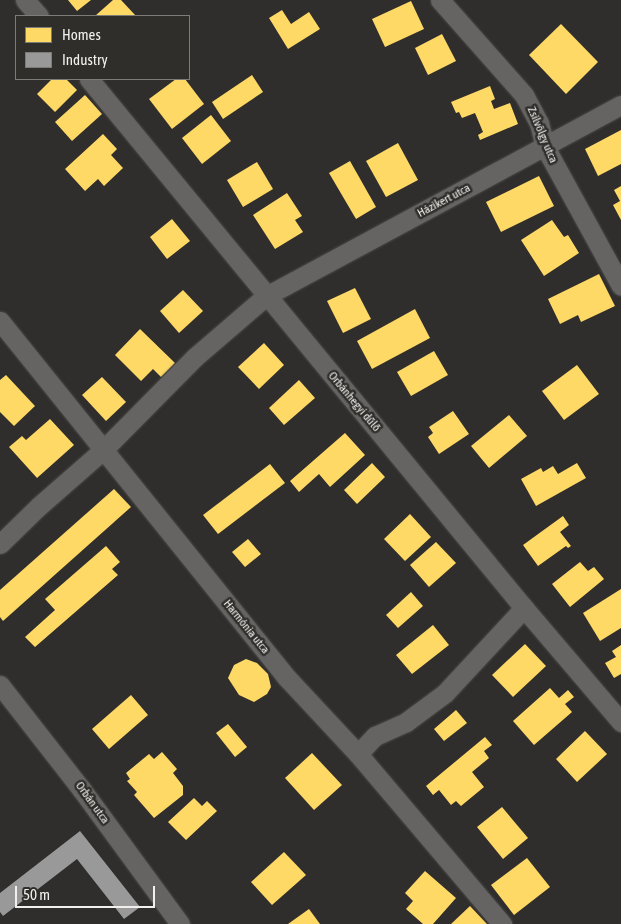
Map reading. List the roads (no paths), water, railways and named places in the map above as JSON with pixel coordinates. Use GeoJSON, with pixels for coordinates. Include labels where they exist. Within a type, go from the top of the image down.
{"type":"FeatureCollection","features":[{"type":"Feature","properties":{"kind":"street"},"geometry":{"type":"LineString","coordinates":[[25,0],[37,15]]}},
{"type":"Feature","properties":{"kind":"street","name":"Zsilvölgy utca"},"geometry":{"type":"LineString","coordinates":[[440,0],[524,96],[539,123],[545,147],[621,286]]}},
{"type":"Feature","properties":{"kind":"street","name":"Orbánhegyi dűlő"},"geometry":{"type":"LineString","coordinates":[[90,80],[524,608],[621,722]]}},
{"type":"Feature","properties":{"kind":"street","name":"Házikert utca"},"geometry":{"type":"LineString","coordinates":[[0,544],[104,449],[195,357],[266,296],[621,105]]}},
{"type":"Feature","properties":{"kind":"street","name":"Harmónia utca"},"geometry":{"type":"LineString","coordinates":[[0,321],[288,678],[358,754],[502,924]]}},
{"type":"Feature","properties":{"kind":"street"},"geometry":{"type":"LineString","coordinates":[[358,754],[375,736],[406,722],[445,692],[524,608]]}},
{"type":"Feature","properties":{"kind":"street","name":"Orbán utca"},"geometry":{"type":"LineString","coordinates":[[0,686],[82,790],[180,924]]}}]}
